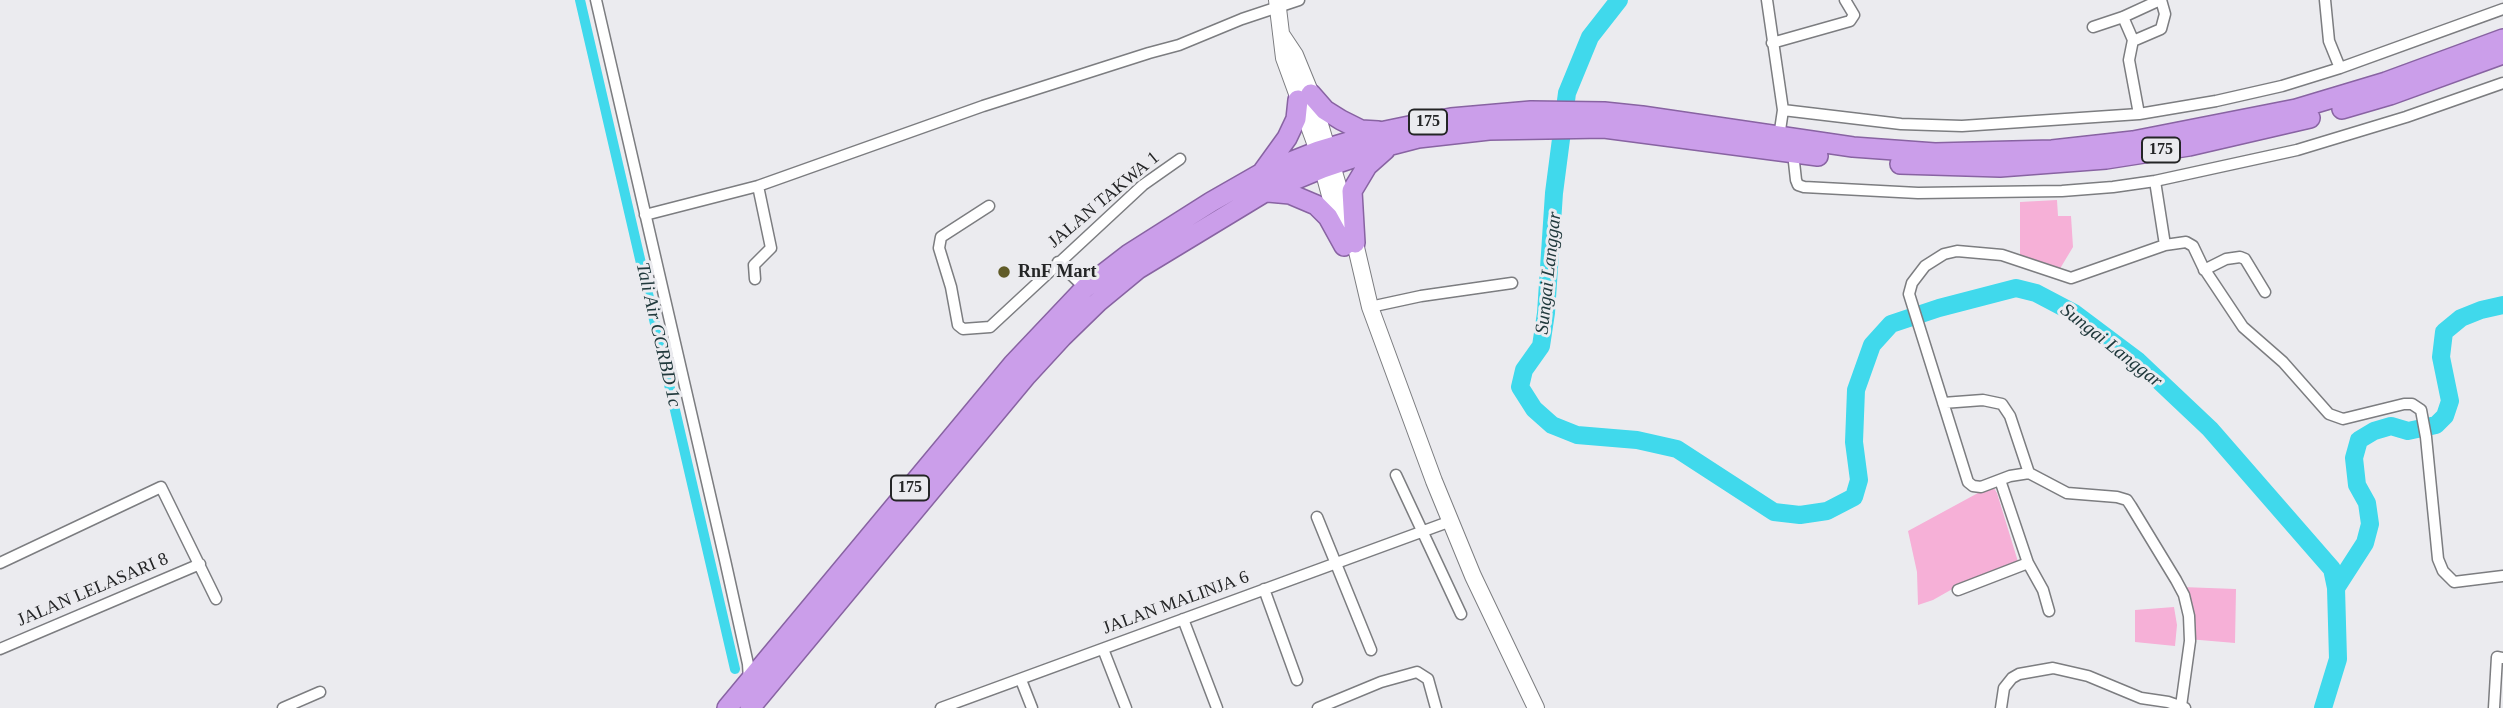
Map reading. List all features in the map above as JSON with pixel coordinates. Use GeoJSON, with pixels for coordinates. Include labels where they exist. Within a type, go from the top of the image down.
{"type":"FeatureCollection","features":[{"type":"Feature","properties":{"kind":"highway","name":"175"},"geometry":{"type":"LineString","coordinates":[[727,708],[1013,364],[1085,288],[1153,238],[1263,183],[1326,158],[1388,138],[1452,133],[1531,119],[1643,116],[1853,147],[1935,153],[2052,150],[2188,131],[2296,109],[2386,82],[2503,39]]}},
{"type":"Feature","properties":{"kind":"highway","name":"175"},"geometry":{"type":"LineString","coordinates":[[1580,119],[1604,128],[1793,153],[1937,166],[2000,167],[2106,159],[2189,146],[2298,121],[2390,95],[2503,54]]}},
{"type":"Feature","properties":{"kind":"highway"},"geometry":{"type":"LineString","coordinates":[[1304,97],[1361,130],[1388,138],[1352,191],[1350,244],[1316,205],[1263,183],[1287,138],[1304,97]]}},
{"type":"Feature","properties":{"kind":"highway","name":"175"},"geometry":{"type":"LineString","coordinates":[[753,707],[1019,385],[1062,337],[1138,269],[1263,183]]}},
{"type":"Feature","properties":{"kind":"main road"},"geometry":{"type":"LineString","coordinates":[[1277,4],[1284,58],[1304,97],[1326,158],[1350,244],[1355,275],[1364,289],[1407,411],[1451,521],[1536,708]]}},
{"type":"Feature","properties":{"kind":"street"},"geometry":{"type":"LineString","coordinates":[[596,0],[745,652],[749,682]]}},
{"type":"Feature","properties":{"kind":"street"},"geometry":{"type":"LineString","coordinates":[[645,215],[758,186],[983,106],[1179,46],[1277,4],[1299,0]]}},
{"type":"Feature","properties":{"kind":"street"},"geometry":{"type":"LineString","coordinates":[[1766,0],[1783,110],[1779,137]]}},
{"type":"Feature","properties":{"kind":"street"},"geometry":{"type":"LineString","coordinates":[[1772,43],[1850,21],[1854,15],[1845,0]]}},
{"type":"Feature","properties":{"kind":"street"},"geometry":{"type":"LineString","coordinates":[[2093,27],[2123,18],[2161,0],[2165,14],[2161,29],[2133,41]]}},
{"type":"Feature","properties":{"kind":"street"},"geometry":{"type":"LineString","coordinates":[[2325,0],[2329,41],[2340,68]]}},
{"type":"Feature","properties":{"kind":"street"},"geometry":{"type":"LineString","coordinates":[[1783,110],[1901,124],[1962,126],[2139,114],[2216,102],[2282,86],[2503,9]]}},
{"type":"Feature","properties":{"kind":"street"},"geometry":{"type":"LineString","coordinates":[[2123,18],[2132,34],[2130,60],[2139,114]]}},
{"type":"Feature","properties":{"kind":"street"},"geometry":{"type":"LineString","coordinates":[[1793,153],[1798,185],[1821,189],[1918,193],[2036,192],[2113,187],[2155,181],[2297,150],[2406,117],[2503,83]]}},
{"type":"Feature","properties":{"kind":"street","name":"JALAN TAKWA 1"},"geometry":{"type":"LineString","coordinates":[[989,206],[942,237],[939,248],[951,287],[958,326],[963,329],[990,327],[1143,185],[1180,159]]}},
{"type":"Feature","properties":{"kind":"street"},"geometry":{"type":"LineString","coordinates":[[2155,181],[2165,245]]}},
{"type":"Feature","properties":{"kind":"street"},"geometry":{"type":"LineString","coordinates":[[755,279],[754,265],[771,248],[758,186]]}},
{"type":"Feature","properties":{"kind":"street"},"geometry":{"type":"LineString","coordinates":[[2001,708],[2004,688],[2011,678],[2053,668],[2088,676],[2141,698],[2184,707],[2190,641],[2186,606],[2176,580],[2127,500],[2067,494],[2029,473],[2020,473],[1981,487],[1968,482],[1909,295],[1912,283],[1925,266],[1944,254],[1957,251],[2002,255],[2071,278],[2165,245],[2190,243],[2196,250],[2204,270],[2243,327],[2283,362],[2329,414],[2343,419],[2404,404],[2412,404],[2421,410],[2438,559],[2443,571],[2454,582],[2503,576]]}},
{"type":"Feature","properties":{"kind":"street"},"geometry":{"type":"LineString","coordinates":[[2204,270],[2226,259],[2240,257],[2245,259],[2265,292]]}},
{"type":"Feature","properties":{"kind":"street"},"geometry":{"type":"LineString","coordinates":[[1058,262],[1085,288]]}},
{"type":"Feature","properties":{"kind":"street"},"geometry":{"type":"LineString","coordinates":[[1370,307],[1421,296],[1512,283]]}},
{"type":"Feature","properties":{"kind":"street"},"geometry":{"type":"LineString","coordinates":[[1943,403],[1983,400],[2002,404],[2010,416],[2029,473]]}},
{"type":"Feature","properties":{"kind":"street"},"geometry":{"type":"LineString","coordinates":[[1396,475],[1461,614]]}},
{"type":"Feature","properties":{"kind":"street"},"geometry":{"type":"LineString","coordinates":[[2000,480],[2028,563],[2043,590],[2049,611]]}},
{"type":"Feature","properties":{"kind":"street"},"geometry":{"type":"LineString","coordinates":[[0,563],[162,487],[216,598]]}},
{"type":"Feature","properties":{"kind":"street"},"geometry":{"type":"LineString","coordinates":[[1317,516],[1371,650]]}},
{"type":"Feature","properties":{"kind":"street","name":"JALAN MALINJA 6"},"geometry":{"type":"LineString","coordinates":[[941,708],[1451,521]]}},
{"type":"Feature","properties":{"kind":"street"},"geometry":{"type":"LineString","coordinates":[[1958,590],[2028,563]]}},
{"type":"Feature","properties":{"kind":"street","name":"JALAN LELASARI 8"},"geometry":{"type":"LineString","coordinates":[[0,649],[200,564]]}},
{"type":"Feature","properties":{"kind":"street"},"geometry":{"type":"LineString","coordinates":[[1264,589],[1297,680]]}},
{"type":"Feature","properties":{"kind":"street"},"geometry":{"type":"LineString","coordinates":[[1183,619],[1217,708]]}},
{"type":"Feature","properties":{"kind":"street"},"geometry":{"type":"LineString","coordinates":[[1103,649],[1126,708]]}},
{"type":"Feature","properties":{"kind":"street"},"geometry":{"type":"LineString","coordinates":[[2494,708],[2497,657],[2503,657]]}},
{"type":"Feature","properties":{"kind":"street"},"geometry":{"type":"LineString","coordinates":[[1318,708],[1381,682],[1417,672],[1428,679],[1436,708]]}},
{"type":"Feature","properties":{"kind":"street"},"geometry":{"type":"LineString","coordinates":[[1021,680],[1032,708]]}},
{"type":"Feature","properties":{"kind":"street"},"geometry":{"type":"LineString","coordinates":[[283,708],[298,705],[320,692]]}},
{"type":"Feature","properties":{"kind":"shaded area"},"geometry":{"type":"Polygon","coordinates":[[[2057,200],[2058,216],[2071,216],[2073,247],[2058,272],[2020,258],[2020,202],[2057,200]]]}},
{"type":"Feature","properties":{"kind":"shaded area"},"geometry":{"type":"Polygon","coordinates":[[[1989,487],[1994,488],[1997,493],[2019,565],[1963,583],[1918,605],[1917,572],[1908,531],[1989,487]]]}},
{"type":"Feature","properties":{"kind":"shaded area"},"geometry":{"type":"Polygon","coordinates":[[[2182,587],[2236,589],[2235,643],[2188,639],[2182,587]]]}},
{"type":"Feature","properties":{"kind":"shaded area"},"geometry":{"type":"Polygon","coordinates":[[[2174,607],[2177,625],[2175,646],[2135,642],[2135,610],[2174,607]]]}},
{"type":"Feature","properties":{"kind":"waterway","name":"Tali Air CCRBD 1c"},"geometry":{"type":"LineString","coordinates":[[580,0],[735,669]]}},
{"type":"Feature","properties":{"kind":"waterway","name":"Sungai Langgar"},"geometry":{"type":"LineString","coordinates":[[1619,0],[1590,37],[1567,93],[1554,193],[1546,313],[1541,346],[1524,370],[1520,387],[1534,409],[1552,425],[1577,435],[1637,440],[1677,449],[1774,512],[1800,515],[1827,511],[1854,497],[1859,480],[1854,442],[1856,390],[1872,345],[1891,324],[2016,288],[2036,293],[2074,313],[2138,361],[2210,429],[2332,569],[2336,588],[2338,659],[2323,708]]}},
{"type":"Feature","properties":{"kind":"waterway"},"geometry":{"type":"LineString","coordinates":[[2336,588],[2365,543],[2370,524],[2367,503],[2357,485],[2354,458],[2359,440],[2374,431],[2391,426],[2408,431],[2436,425],[2445,416],[2450,401],[2441,357],[2444,332],[2461,318],[2503,305]]}},
{"type":"Feature","properties":{"kind":"place","name":"RnF Mart"},"geometry":{"type":"Point","coordinates":[1004,272]}}]}
